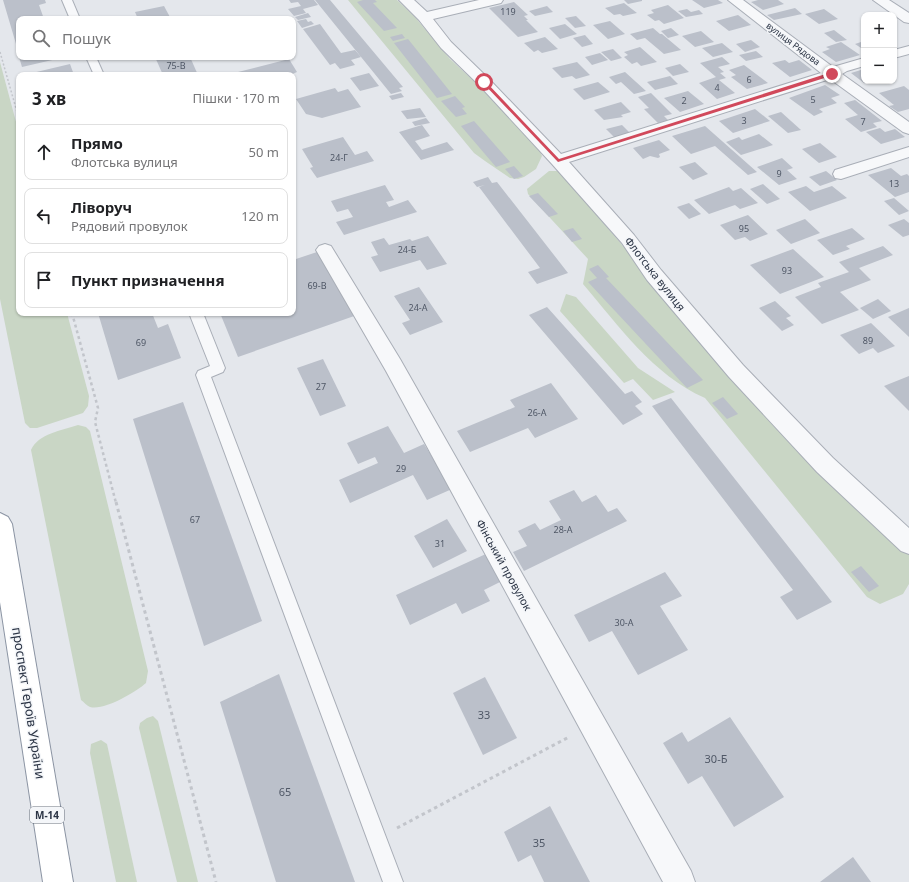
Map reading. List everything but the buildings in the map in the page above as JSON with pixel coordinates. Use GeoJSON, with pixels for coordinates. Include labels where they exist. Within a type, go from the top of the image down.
{"type":"FeatureCollection","features":[{"type":"Feature","properties":{"kind":"highway","name":"проспект Героїв України"},"geometry":{"type":"LineString","coordinates":[[0,524],[58,882]]}},
{"type":"Feature","properties":{"kind":"street","name":"Флотська вулиця"},"geometry":{"type":"LineString","coordinates":[[406,0],[424,17],[446,45],[484,82],[558,160],[628,239],[654,275],[736,371],[825,465],[909,543]]}},
{"type":"Feature","properties":{"kind":"street"},"geometry":{"type":"LineString","coordinates":[[424,17],[496,0]]}},
{"type":"Feature","properties":{"kind":"street","name":"вулиця Рядова"},"geometry":{"type":"LineString","coordinates":[[735,0],[832,74],[909,129]]}},
{"type":"Feature","properties":{"kind":"street"},"geometry":{"type":"LineString","coordinates":[[880,0],[909,19]]}},
{"type":"Feature","properties":{"kind":"street"},"geometry":{"type":"LineString","coordinates":[[897,53],[909,50]]}},
{"type":"Feature","properties":{"kind":"street"},"geometry":{"type":"LineString","coordinates":[[558,160],[832,74],[842,68],[861,63]]}},
{"type":"Feature","properties":{"kind":"street"},"geometry":{"type":"LineString","coordinates":[[841,174],[909,152]]}},
{"type":"Feature","properties":{"kind":"street","name":"Фінський провулок"},"geometry":{"type":"LineString","coordinates":[[325,250],[393,364],[680,882]]}},
{"type":"Feature","properties":{"kind":"lane"},"geometry":{"type":"LineString","coordinates":[[67,0],[74,16]]}},
{"type":"Feature","properties":{"kind":"lane"},"geometry":{"type":"LineString","coordinates":[[92,60],[97,72]]}},
{"type":"Feature","properties":{"kind":"lane"},"geometry":{"type":"LineString","coordinates":[[197,316],[218,368],[203,375],[393,882]]}},
{"type":"Feature","properties":{"kind":"path"},"geometry":{"type":"LineString","coordinates":[[0,52],[16,108]]}},
{"type":"Feature","properties":{"kind":"path"},"geometry":{"type":"LineString","coordinates":[[73,316],[98,408],[95,422],[216,882]]}},
{"type":"Feature","properties":{"kind":"path"},"geometry":{"type":"LineString","coordinates":[[377,838],[593,725]]}},
{"type":"Feature","properties":{"kind":"green space"},"geometry":{"type":"Polygon","coordinates":[[[348,0],[397,0],[415,17],[450,59],[476,83],[539,149],[542,156],[536,169],[524,177],[518,179],[510,178],[474,153],[348,0]]]}},
{"type":"Feature","properties":{"kind":"green space"},"geometry":{"type":"Polygon","coordinates":[[[0,62],[16,122],[16,316],[68,316],[89,396],[88,406],[83,413],[37,428],[30,428],[25,423],[0,299],[0,62]]]}},
{"type":"Feature","properties":{"kind":"green space"},"geometry":{"type":"Polygon","coordinates":[[[549,171],[557,171],[562,174],[725,366],[909,554],[909,584],[903,594],[880,604],[867,597],[705,398],[686,388],[653,363],[638,348],[583,284],[588,259],[528,194],[527,189],[549,171]]]}},
{"type":"Feature","properties":{"kind":"green space"},"geometry":{"type":"Polygon","coordinates":[[[566,294],[576,297],[638,368],[675,392],[653,400],[633,379],[624,383],[560,311],[566,294]]]}},
{"type":"Feature","properties":{"kind":"green space"},"geometry":{"type":"Polygon","coordinates":[[[78,425],[86,427],[90,431],[148,671],[146,683],[128,696],[111,704],[96,707],[90,707],[81,700],[31,450],[39,440],[45,436],[78,425]]]}},
{"type":"Feature","properties":{"kind":"green space"},"geometry":{"type":"Polygon","coordinates":[[[153,716],[158,721],[198,882],[177,882],[139,728],[140,723],[153,716]]]}},
{"type":"Feature","properties":{"kind":"green space"},"geometry":{"type":"Polygon","coordinates":[[[101,740],[107,744],[137,882],[116,882],[90,753],[91,744],[101,740]]]}},
{"type":"Feature","properties":{"kind":"route"},"geometry":{"type":"LineString","coordinates":[[484,82],[558,160],[832,74]]}}]}
